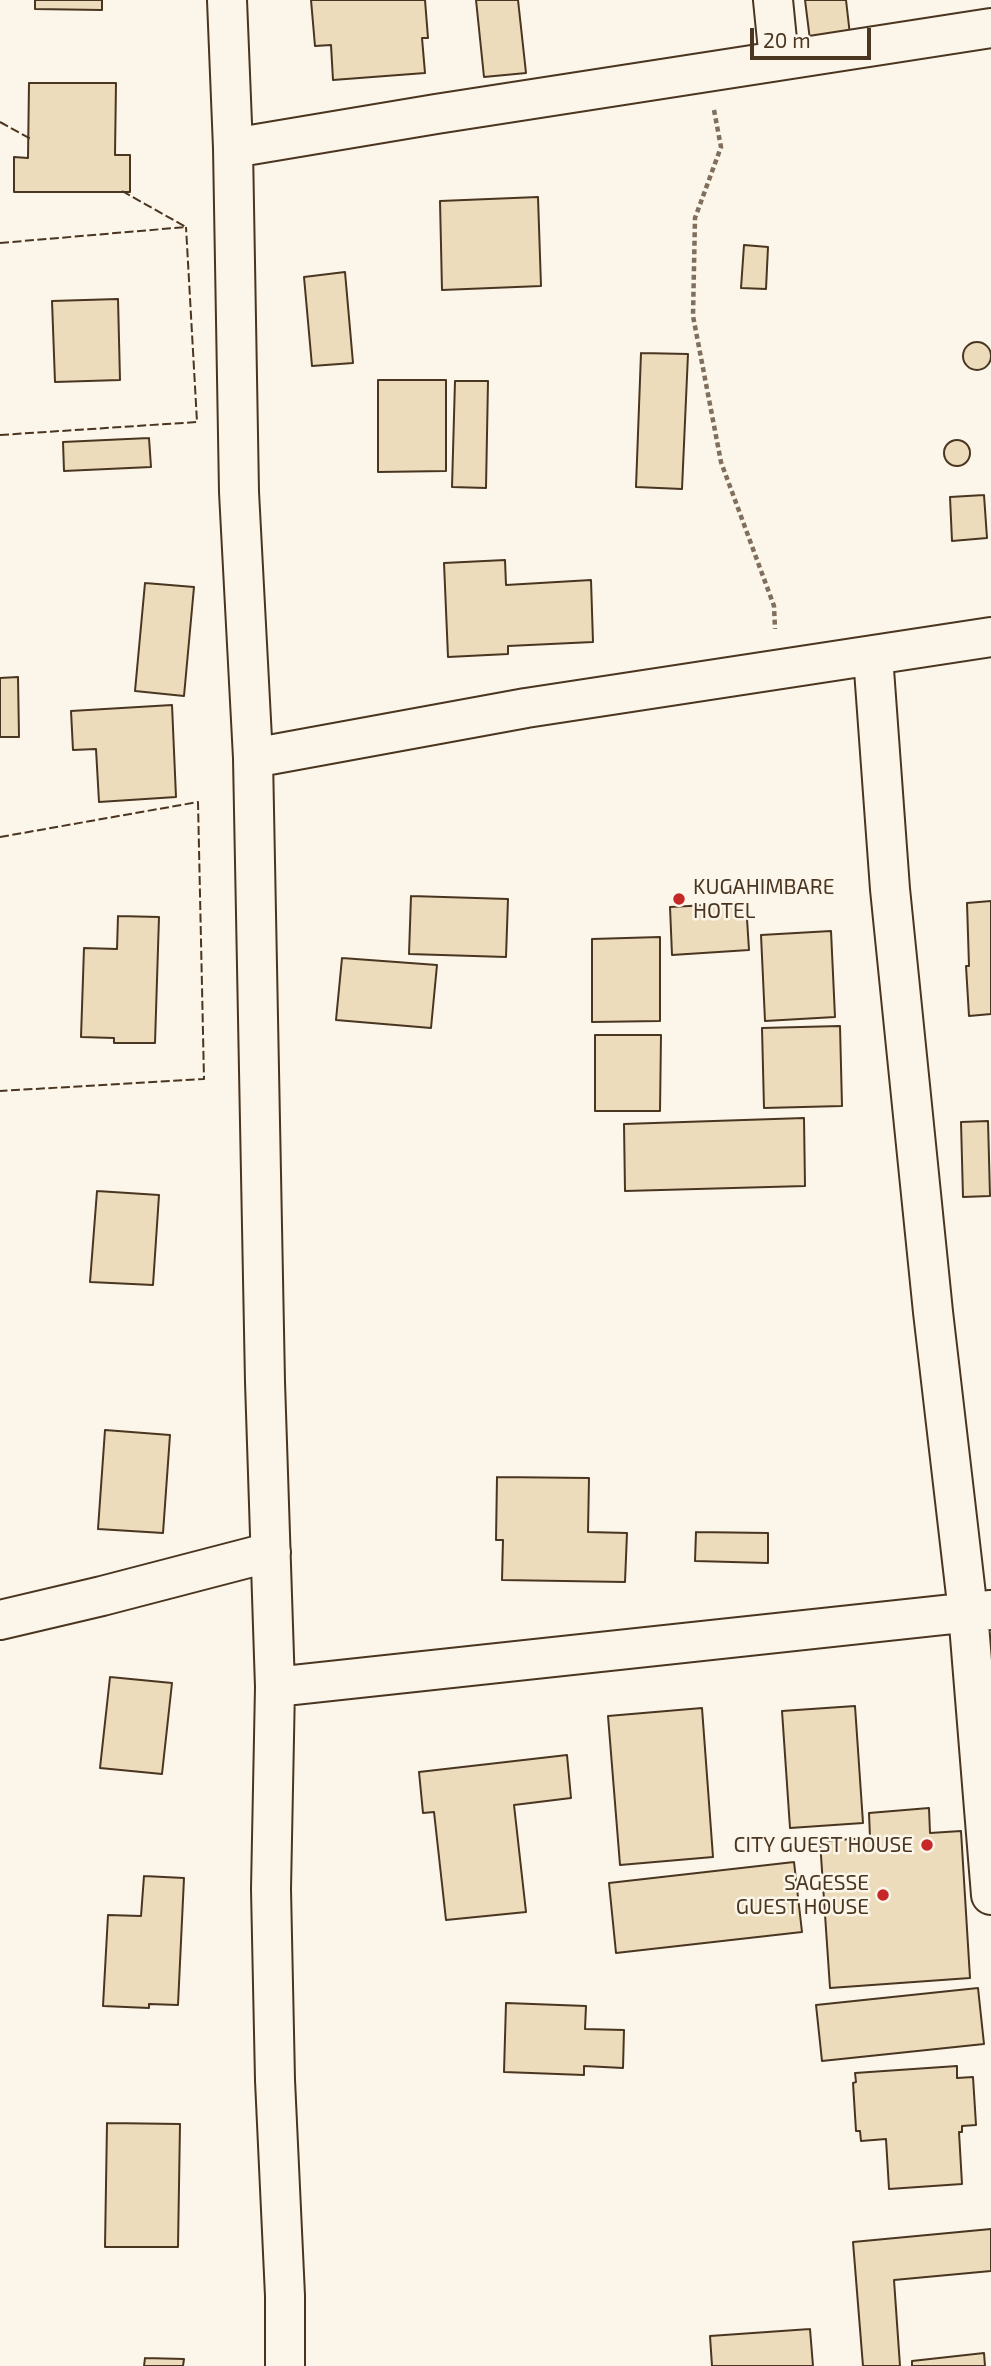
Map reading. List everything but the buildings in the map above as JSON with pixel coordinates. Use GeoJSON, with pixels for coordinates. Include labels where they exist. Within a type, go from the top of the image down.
{"type":"FeatureCollection","features":[{"type":"Feature","properties":{"kind":"street"},"geometry":{"type":"LineString","coordinates":[[227,0],[233,148],[239,492],[253,758],[275,1687],[271,1889],[285,2366]]}},
{"type":"Feature","properties":{"kind":"street"},"geometry":{"type":"LineString","coordinates":[[773,0],[779,60]]}},
{"type":"Feature","properties":{"kind":"street"},"geometry":{"type":"LineString","coordinates":[[233,148],[706,71],[991,29]]}},
{"type":"Feature","properties":{"kind":"street"},"geometry":{"type":"LineString","coordinates":[[253,758],[526,708],[991,637]]}},
{"type":"Feature","properties":{"kind":"street"},"geometry":{"type":"LineString","coordinates":[[873,656],[890,889],[908,1077],[980,1611],[991,1895]]}},
{"type":"Feature","properties":{"kind":"street"},"geometry":{"type":"LineString","coordinates":[[0,1620],[271,1552]]}},
{"type":"Feature","properties":{"kind":"street"},"geometry":{"type":"LineString","coordinates":[[275,1687],[980,1611]]}},
{"type":"Feature","properties":{"kind":"path"},"geometry":{"type":"LineString","coordinates":[[706,71],[721,147],[695,218],[693,316],[721,462],[774,606],[777,668]]}},
{"type":"Feature","properties":{"kind":"fence"},"geometry":{"type":"LineString","coordinates":[[0,122],[31,139]]}},
{"type":"Feature","properties":{"kind":"fence"},"geometry":{"type":"LineString","coordinates":[[122,191],[186,227]]}},
{"type":"Feature","properties":{"kind":"fence"},"geometry":{"type":"LineString","coordinates":[[0,243],[186,227]]}},
{"type":"Feature","properties":{"kind":"fence"},"geometry":{"type":"LineString","coordinates":[[0,435],[197,422],[186,227]]}},
{"type":"Feature","properties":{"kind":"fence"},"geometry":{"type":"LineString","coordinates":[[0,837],[198,802],[204,1079],[0,1091]]}},
{"type":"Feature","properties":{"kind":"place","name":"KUGAHIMBARE HOTEL"},"geometry":{"type":"Point","coordinates":[679,899]}},
{"type":"Feature","properties":{"kind":"place","name":"CITY GUEST HOUSE"},"geometry":{"type":"Point","coordinates":[927,1845]}},
{"type":"Feature","properties":{"kind":"place","name":"SAGESSE GUEST HOUSE"},"geometry":{"type":"Point","coordinates":[883,1895]}}]}
